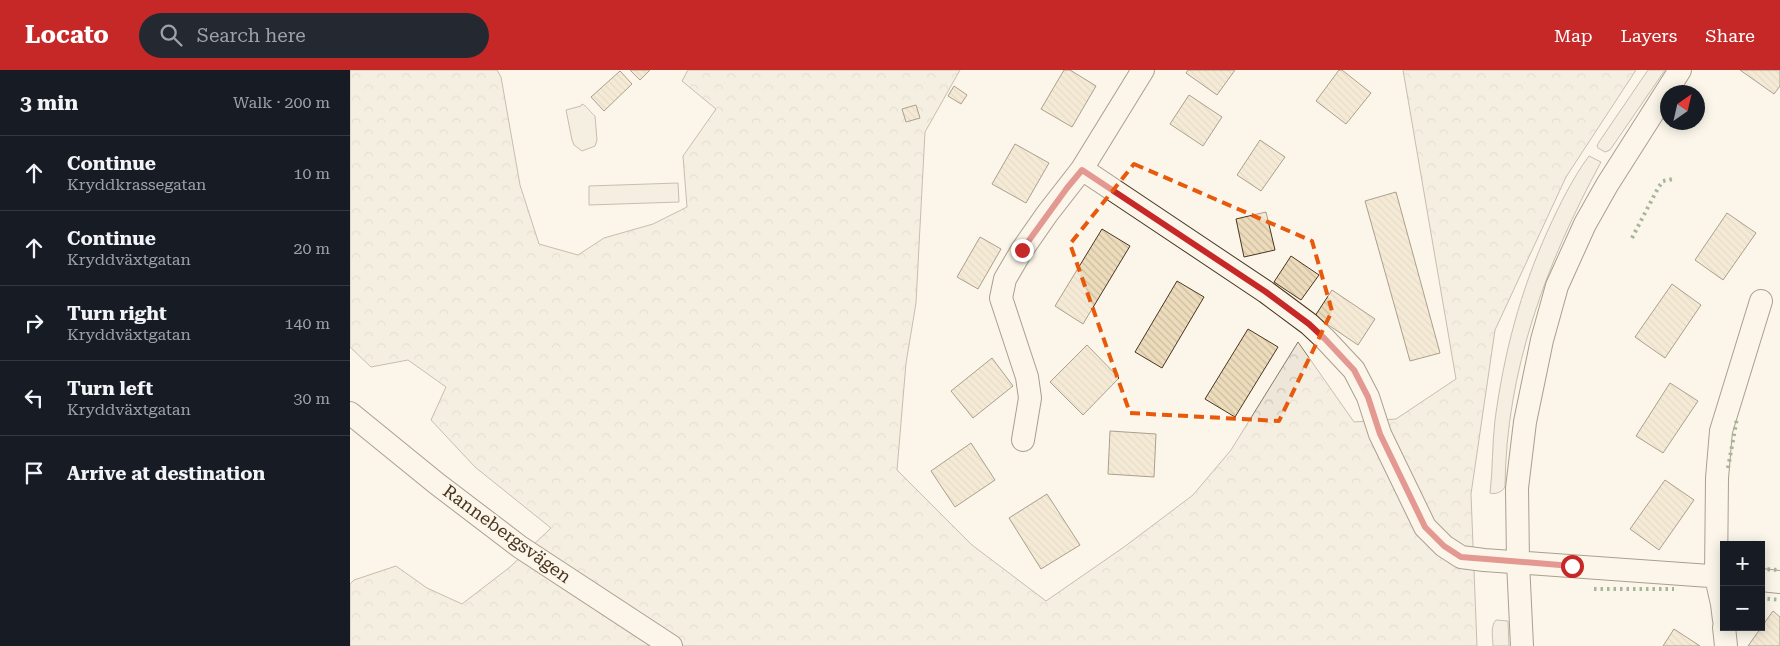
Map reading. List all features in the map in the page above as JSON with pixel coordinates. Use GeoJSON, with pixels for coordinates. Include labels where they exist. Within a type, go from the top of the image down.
{"type":"FeatureCollection","features":[{"type":"Feature","properties":{"kind":"street"},"geometry":{"type":"LineString","coordinates":[[1023,440],[1030,398],[1027,377],[1001,298],[1005,279],[1047,214],[1082,170],[1143,70]]}},
{"type":"Feature","properties":{"kind":"street"},"geometry":{"type":"LineString","coordinates":[[1522,646],[1517,488],[1525,422],[1542,340],[1557,286],[1585,224],[1607,185],[1680,70]]}},
{"type":"Feature","properties":{"kind":"street"},"geometry":{"type":"LineString","coordinates":[[1082,170],[1266,292],[1309,324],[1325,339],[1354,370],[1368,397],[1380,434],[1425,527],[1444,546],[1461,557],[1720,577],[1717,478],[1721,431],[1761,301]]}},
{"type":"Feature","properties":{"kind":"street","name":"Rannebergsvägen"},"geometry":{"type":"LineString","coordinates":[[350,413],[436,483],[520,547],[671,646]]}},
{"type":"Feature","properties":{"kind":"street"},"geometry":{"type":"LineString","coordinates":[[1765,580],[1780,582]]}},
{"type":"Feature","properties":{"kind":"street"},"geometry":{"type":"LineString","coordinates":[[1724,631],[1726,646]]}},
{"type":"Feature","properties":{"kind":"highlighted area"},"geometry":{"type":"Polygon","coordinates":[[[1134,164],[1312,241],[1332,311],[1279,421],[1130,413],[1070,244],[1134,164]]]}},
{"type":"Feature","properties":{"kind":"green space"},"geometry":{"type":"Polygon","coordinates":[[[350,70],[497,70],[501,77],[520,185],[539,244],[578,255],[604,238],[653,224],[687,207],[683,156],[716,109],[682,81],[688,70],[960,70],[925,132],[916,303],[906,363],[897,470],[972,545],[1046,601],[1124,547],[1193,495],[1231,450],[1298,342],[1354,422],[1396,419],[1456,379],[1403,70],[1636,70],[1566,177],[1495,330],[1471,494],[1477,646],[350,646],[350,584],[354,580],[396,566],[427,588],[462,604],[510,567],[551,528],[475,467],[431,420],[446,387],[408,360],[371,367],[350,347],[350,70]]]}},
{"type":"Feature","properties":{"kind":"green space"},"geometry":{"type":"Polygon","coordinates":[[[1648,70],[1665,70],[1610,150],[1605,152],[1598,148],[1599,142],[1648,70]]]}},
{"type":"Feature","properties":{"kind":"green space"},"geometry":{"type":"Polygon","coordinates":[[[582,104],[595,116],[597,140],[595,146],[582,151],[574,145],[572,140],[566,110],[581,106],[582,104]]]}},
{"type":"Feature","properties":{"kind":"green space"},"geometry":{"type":"Polygon","coordinates":[[[1589,156],[1601,162],[1563,239],[1533,319],[1521,360],[1513,401],[1507,444],[1505,487],[1498,493],[1490,493],[1495,420],[1503,371],[1514,323],[1529,276],[1548,230],[1562,201],[1589,156]]]}},
{"type":"Feature","properties":{"kind":"green space"},"geometry":{"type":"Polygon","coordinates":[[[1496,620],[1508,621],[1509,646],[1493,646],[1492,629],[1496,620]]]}},
{"type":"Feature","properties":{"kind":"shaded area"},"geometry":{"type":"Polygon","coordinates":[[[678,183],[679,202],[589,205],[589,186],[678,183]]]}},
{"type":"Feature","properties":{"kind":"building"},"geometry":{"type":"Polygon","coordinates":[[[630,70],[650,70],[640,80],[630,70]]]}},
{"type":"Feature","properties":{"kind":"building"},"geometry":{"type":"Polygon","coordinates":[[[1064,70],[1070,70],[1096,86],[1072,127],[1041,109],[1064,70]]]}},
{"type":"Feature","properties":{"kind":"building"},"geometry":{"type":"Polygon","coordinates":[[[1188,70],[1235,70],[1217,95],[1186,73],[1188,70]]]}},
{"type":"Feature","properties":{"kind":"building"},"geometry":{"type":"Polygon","coordinates":[[[1339,70],[1342,70],[1371,93],[1346,124],[1316,101],[1339,70]]]}},
{"type":"Feature","properties":{"kind":"building"},"geometry":{"type":"Polygon","coordinates":[[[1740,70],[1780,70],[1780,86],[1774,94],[1740,70]]]}},
{"type":"Feature","properties":{"kind":"building"},"geometry":{"type":"Polygon","coordinates":[[[620,71],[632,84],[604,111],[591,97],[620,71]]]}},
{"type":"Feature","properties":{"kind":"building"},"geometry":{"type":"Polygon","coordinates":[[[954,86],[967,95],[961,104],[948,96],[954,86]]]}},
{"type":"Feature","properties":{"kind":"building"},"geometry":{"type":"Polygon","coordinates":[[[1189,95],[1222,117],[1203,146],[1170,124],[1189,95]]]}},
{"type":"Feature","properties":{"kind":"building"},"geometry":{"type":"Polygon","coordinates":[[[916,105],[920,118],[906,122],[902,109],[916,105]]]}},
{"type":"Feature","properties":{"kind":"building"},"geometry":{"type":"Polygon","coordinates":[[[1260,140],[1285,157],[1261,191],[1237,175],[1260,140]]]}},
{"type":"Feature","properties":{"kind":"building"},"geometry":{"type":"Polygon","coordinates":[[[1015,144],[1049,163],[1026,203],[992,184],[1015,144]]]}},
{"type":"Feature","properties":{"kind":"building"},"geometry":{"type":"Polygon","coordinates":[[[1396,192],[1440,353],[1410,361],[1365,201],[1396,192]]]}},
{"type":"Feature","properties":{"kind":"building"},"geometry":{"type":"Polygon","coordinates":[[[1266,212],[1275,250],[1244,257],[1236,219],[1266,212]]]}},
{"type":"Feature","properties":{"kind":"building"},"geometry":{"type":"Polygon","coordinates":[[[1727,213],[1756,233],[1723,280],[1695,260],[1727,213]]]}},
{"type":"Feature","properties":{"kind":"building"},"geometry":{"type":"Polygon","coordinates":[[[1102,229],[1130,246],[1083,324],[1055,306],[1102,229]]]}},
{"type":"Feature","properties":{"kind":"building"},"geometry":{"type":"Polygon","coordinates":[[[980,237],[1001,249],[978,289],[957,277],[980,237]]]}},
{"type":"Feature","properties":{"kind":"building"},"geometry":{"type":"Polygon","coordinates":[[[1291,256],[1319,275],[1301,300],[1274,282],[1291,256]]]}},
{"type":"Feature","properties":{"kind":"building"},"geometry":{"type":"Polygon","coordinates":[[[1177,281],[1204,297],[1162,368],[1135,352],[1177,281]]]}},
{"type":"Feature","properties":{"kind":"building"},"geometry":{"type":"Polygon","coordinates":[[[1672,284],[1701,305],[1665,358],[1635,337],[1672,284]]]}},
{"type":"Feature","properties":{"kind":"building"},"geometry":{"type":"Polygon","coordinates":[[[1332,290],[1375,319],[1358,345],[1315,316],[1332,290]]]}},
{"type":"Feature","properties":{"kind":"building"},"geometry":{"type":"Polygon","coordinates":[[[1248,329],[1278,347],[1235,417],[1205,399],[1248,329]]]}},
{"type":"Feature","properties":{"kind":"building"},"geometry":{"type":"Polygon","coordinates":[[[1087,345],[1119,378],[1083,415],[1050,382],[1087,345]]]}},
{"type":"Feature","properties":{"kind":"building"},"geometry":{"type":"Polygon","coordinates":[[[992,358],[1013,386],[973,418],[951,391],[992,358]]]}},
{"type":"Feature","properties":{"kind":"building"},"geometry":{"type":"Polygon","coordinates":[[[1670,383],[1698,401],[1663,453],[1636,436],[1670,383]]]}},
{"type":"Feature","properties":{"kind":"building"},"geometry":{"type":"Polygon","coordinates":[[[1110,431],[1156,434],[1154,477],[1108,474],[1110,431]]]}},
{"type":"Feature","properties":{"kind":"building"},"geometry":{"type":"Polygon","coordinates":[[[971,443],[995,480],[955,507],[931,471],[971,443]]]}},
{"type":"Feature","properties":{"kind":"building"},"geometry":{"type":"Polygon","coordinates":[[[1665,480],[1694,500],[1659,550],[1630,529],[1665,480]]]}},
{"type":"Feature","properties":{"kind":"building"},"geometry":{"type":"Polygon","coordinates":[[[1047,494],[1080,545],[1041,569],[1009,518],[1047,494]]]}},
{"type":"Feature","properties":{"kind":"building"},"geometry":{"type":"Polygon","coordinates":[[[1773,611],[1780,617],[1780,646],[1748,646],[1759,631],[1765,631],[1765,622],[1773,611]]]}},
{"type":"Feature","properties":{"kind":"building"},"geometry":{"type":"Polygon","coordinates":[[[1674,629],[1700,646],[1663,646],[1674,629]]]}},
{"type":"Feature","properties":{"kind":"hedge"},"geometry":{"type":"LineString","coordinates":[[1632,238],[1658,188],[1663,181],[1673,179]]}},
{"type":"Feature","properties":{"kind":"hedge"},"geometry":{"type":"LineString","coordinates":[[1728,468],[1737,418]]}},
{"type":"Feature","properties":{"kind":"hedge"},"geometry":{"type":"LineString","coordinates":[[1765,569],[1780,570]]}},
{"type":"Feature","properties":{"kind":"hedge"},"geometry":{"type":"LineString","coordinates":[[1594,589],[1674,589]]}},
{"type":"Feature","properties":{"kind":"hedge"},"geometry":{"type":"LineString","coordinates":[[1765,598],[1780,600]]}},
{"type":"Feature","properties":{"kind":"route"},"geometry":{"type":"LineString","coordinates":[[1022,250],[1047,214],[1082,170],[1266,292],[1309,324],[1325,339],[1354,370],[1368,397],[1380,434],[1425,527],[1444,546],[1461,557],[1572,566]]}}]}
